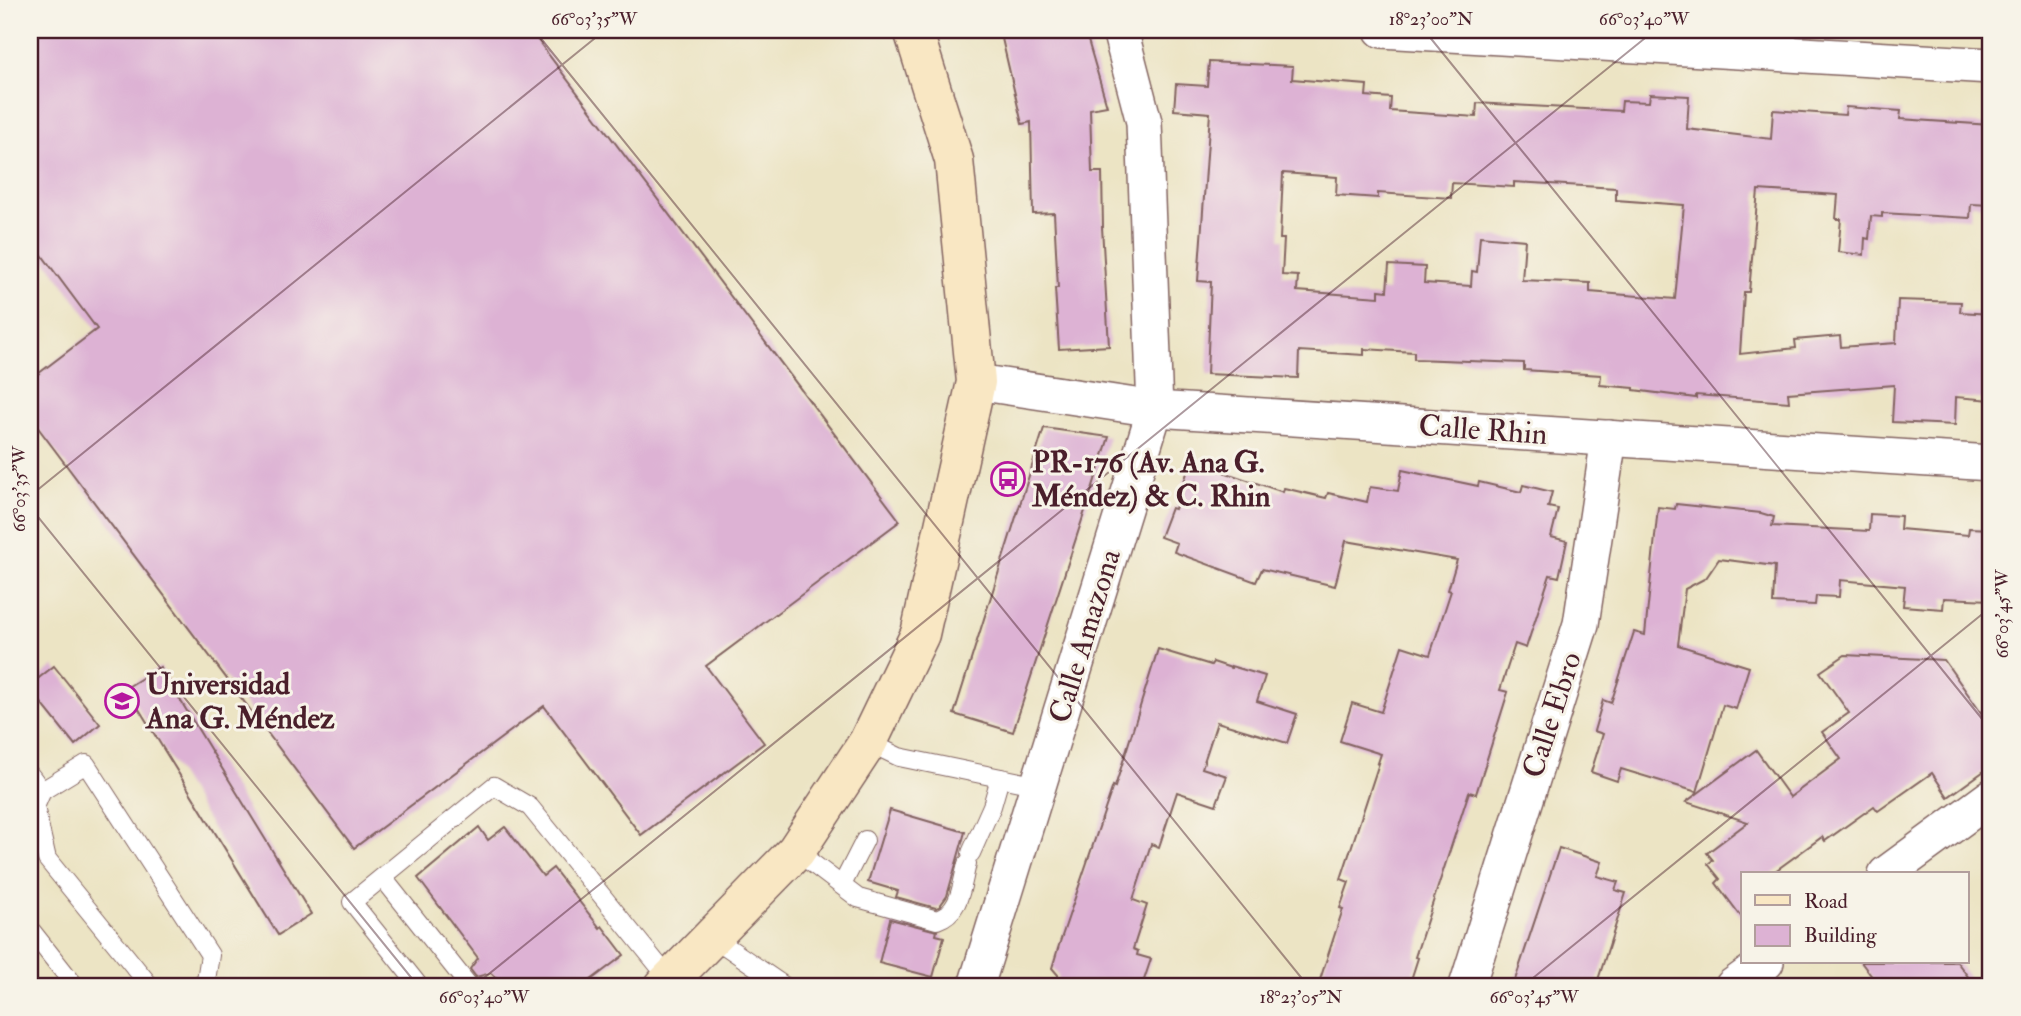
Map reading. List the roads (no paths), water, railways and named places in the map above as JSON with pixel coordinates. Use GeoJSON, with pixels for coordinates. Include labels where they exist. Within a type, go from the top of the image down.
{"type":"FeatureCollection","features":[{"type":"Feature","properties":{"kind":"main road"},"geometry":{"type":"LineString","coordinates":[[668,984],[796,851],[867,743],[920,634],[976,382],[954,160],[913,30]]}},
{"type":"Feature","properties":{"kind":"street","name":"Calle Amazona"},"geometry":{"type":"LineString","coordinates":[[976,986],[1155,409],[1144,122],[1120,30]]}},
{"type":"Feature","properties":{"kind":"street"},"geometry":{"type":"LineString","coordinates":[[1382,30],[1991,66]]}},
{"type":"Feature","properties":{"kind":"street","name":"Calle Rhin"},"geometry":{"type":"LineString","coordinates":[[976,382],[1155,409],[1991,463]]}},
{"type":"Feature","properties":{"kind":"street","name":"Calle Ebro"},"geometry":{"type":"LineString","coordinates":[[1467,986],[1581,624],[1609,438]]}},
{"type":"Feature","properties":{"kind":"street"},"geometry":{"type":"LineString","coordinates":[[1889,872],[1991,797]]}},
{"type":"Feature","properties":{"kind":"lane"},"geometry":{"type":"LineString","coordinates":[[867,743],[899,757],[1039,786]]}},
{"type":"Feature","properties":{"kind":"lane"},"geometry":{"type":"LineString","coordinates":[[150,986],[47,859],[35,807],[42,791],[86,764],[210,955],[206,980],[198,986]]}},
{"type":"Feature","properties":{"kind":"lane"},"geometry":{"type":"LineString","coordinates":[[30,775],[42,791]]}},
{"type":"Feature","properties":{"kind":"lane"},"geometry":{"type":"LineString","coordinates":[[796,851],[858,898],[937,920],[951,914],[955,907],[969,859],[992,806],[1000,778]]}},
{"type":"Feature","properties":{"kind":"lane"},"geometry":{"type":"LineString","coordinates":[[419,986],[352,902],[494,786],[530,807],[668,984]]}},
{"type":"Feature","properties":{"kind":"lane"},"geometry":{"type":"LineString","coordinates":[[842,885],[865,840]]}},
{"type":"Feature","properties":{"kind":"lane"},"geometry":{"type":"LineString","coordinates":[[383,878],[470,986]]}},
{"type":"Feature","properties":{"kind":"lane"},"geometry":{"type":"LineString","coordinates":[[30,929],[75,986]]}},
{"type":"Feature","properties":{"kind":"lane"},"geometry":{"type":"LineString","coordinates":[[714,938],[784,986]]}},
{"type":"Feature","properties":{"kind":"place","name":"PR-176 (Av. Ana G. Méndez) & C. Rhin"},"geometry":{"type":"Point","coordinates":[1008,479]}},
{"type":"Feature","properties":{"kind":"place","name":"Universidad Ana G. Méndez"},"geometry":{"type":"Point","coordinates":[122,701]}}]}
